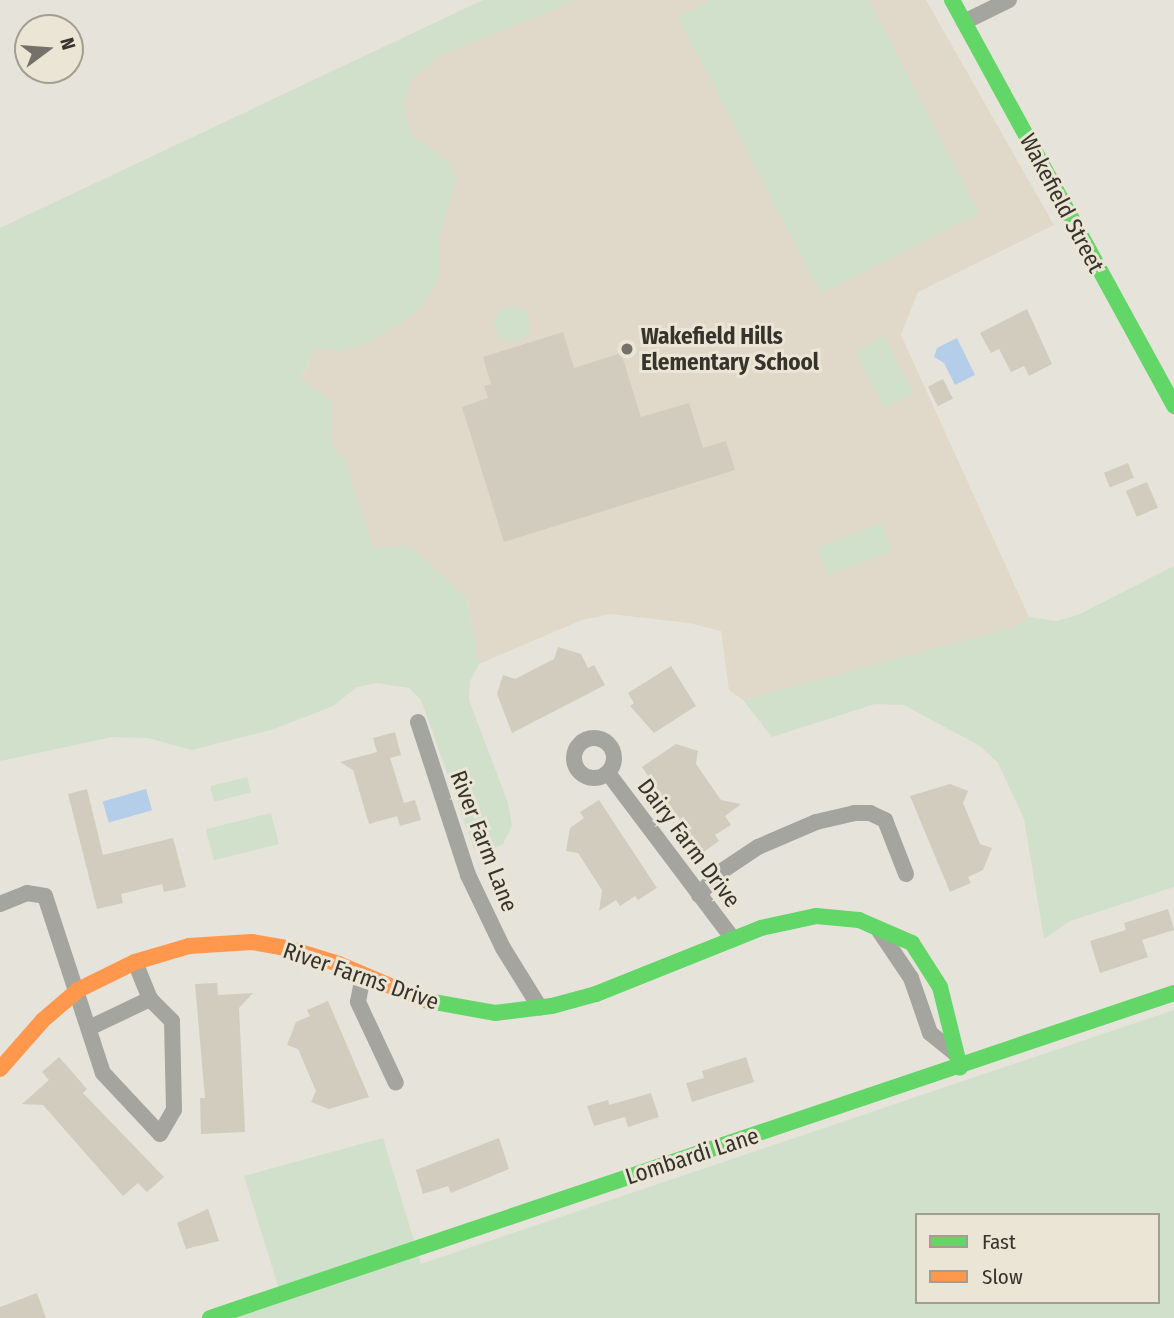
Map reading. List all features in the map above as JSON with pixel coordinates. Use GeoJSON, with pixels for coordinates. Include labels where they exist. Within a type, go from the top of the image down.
{"type":"FeatureCollection","features":[{"type":"Feature","properties":{"kind":"street","name":"Wakefield Street"},"geometry":{"type":"LineString","coordinates":[[952,0],[1174,406]]}},
{"type":"Feature","properties":{"kind":"street"},"geometry":{"type":"LineString","coordinates":[[964,22],[1009,0]]}},
{"type":"Feature","properties":{"kind":"street","name":"River Farm Lane"},"geometry":{"type":"LineString","coordinates":[[418,723],[468,875],[503,948],[540,1009]]}},
{"type":"Feature","properties":{"kind":"street","name":"Dairy Farm Drive"},"geometry":{"type":"LineString","coordinates":[[608,773],[733,939]]}},
{"type":"Feature","properties":{"kind":"street"},"geometry":{"type":"LineString","coordinates":[[699,895],[719,873],[758,847],[816,822],[854,813],[870,813],[886,820],[906,874]]}},
{"type":"Feature","properties":{"kind":"street"},"geometry":{"type":"LineString","coordinates":[[0,904],[27,893],[45,896],[103,1073],[160,1134],[174,1110],[172,1021],[150,999],[135,962]]}},
{"type":"Feature","properties":{"kind":"street","name":"River Farms Drive"},"geometry":{"type":"LineString","coordinates":[[0,1069],[43,1020],[78,990],[135,962],[189,946],[252,942],[313,955],[406,995],[464,1010],[495,1013],[540,1009],[617,986],[781,922],[816,916],[873,925],[900,934],[926,961],[953,1024],[957,1060]]}},
{"type":"Feature","properties":{"kind":"street"},"geometry":{"type":"LineString","coordinates":[[873,925],[899,954],[930,1033],[957,1060]]}},
{"type":"Feature","properties":{"kind":"street"},"geometry":{"type":"LineString","coordinates":[[363,976],[358,1002],[396,1083]]}},
{"type":"Feature","properties":{"kind":"street","name":"Lombardi Lane"},"geometry":{"type":"LineString","coordinates":[[210,1318],[957,1060],[1174,993]]}},
{"type":"Feature","properties":{"kind":"street"},"geometry":{"type":"LineString","coordinates":[[89,1028],[150,999]]}},
{"type":"Feature","properties":{"kind":"shaded area","name":"Wakefield Hills Elementary School"},"geometry":{"type":"Polygon","coordinates":[[[577,0],[926,0],[1054,225],[918,292],[901,335],[1029,617],[1014,627],[743,700],[729,690],[721,631],[689,623],[610,614],[582,620],[479,664],[467,598],[444,580],[373,549],[344,456],[337,454],[331,439],[331,400],[300,380],[316,348],[341,351],[439,278],[439,234],[457,177],[450,163],[411,134],[403,103],[412,78],[441,55],[577,0]]]}},
{"type":"Feature","properties":{"kind":"green space"},"geometry":{"type":"Polygon","coordinates":[[[483,0],[577,0],[441,55],[412,78],[403,103],[411,134],[450,163],[457,177],[440,234],[439,278],[421,309],[372,341],[341,351],[316,348],[300,379],[331,400],[331,439],[337,454],[344,456],[373,548],[409,546],[467,598],[479,664],[470,681],[469,700],[508,803],[512,826],[503,844],[489,850],[474,849],[421,700],[409,688],[376,683],[357,687],[333,706],[274,729],[192,750],[148,738],[112,737],[0,761],[0,228],[483,0]]]}},
{"type":"Feature","properties":{"kind":"green space"},"geometry":{"type":"Polygon","coordinates":[[[710,0],[869,0],[979,213],[821,294],[678,17],[710,0]]]}},
{"type":"Feature","properties":{"kind":"green space"},"geometry":{"type":"Polygon","coordinates":[[[512,306],[525,311],[530,324],[525,337],[512,342],[499,337],[494,324],[499,311],[512,306]]]}},
{"type":"Feature","properties":{"kind":"green space"},"geometry":{"type":"Polygon","coordinates":[[[884,336],[914,393],[885,408],[855,351],[884,336]]]}},
{"type":"Feature","properties":{"kind":"green space"},"geometry":{"type":"Polygon","coordinates":[[[881,523],[892,551],[828,575],[818,547],[881,523]]]}},
{"type":"Feature","properties":{"kind":"green space"},"geometry":{"type":"Polygon","coordinates":[[[1174,566],[1174,887],[1070,921],[1044,939],[1024,819],[998,763],[980,746],[904,705],[875,704],[772,737],[743,700],[1014,627],[1029,617],[1056,621],[1078,615],[1174,566]]]}},
{"type":"Feature","properties":{"kind":"green space"},"geometry":{"type":"Polygon","coordinates":[[[247,777],[251,793],[214,802],[210,786],[247,777]]]}},
{"type":"Feature","properties":{"kind":"green space"},"geometry":{"type":"Polygon","coordinates":[[[271,813],[279,844],[214,860],[206,829],[271,813]]]}},
{"type":"Feature","properties":{"kind":"green space"},"geometry":{"type":"Polygon","coordinates":[[[1174,1010],[1174,1318],[229,1318],[282,1299],[244,1176],[383,1138],[421,1264],[1174,1010]]]}},
{"type":"Feature","properties":{"kind":"water"},"geometry":{"type":"Polygon","coordinates":[[[957,338],[975,375],[955,385],[944,363],[934,357],[937,348],[957,338]]]}},
{"type":"Feature","properties":{"kind":"water"},"geometry":{"type":"Polygon","coordinates":[[[146,789],[152,810],[109,823],[103,801],[146,789]]]}},
{"type":"Feature","properties":{"kind":"building"},"geometry":{"type":"Polygon","coordinates":[[[1027,309],[1052,364],[1029,376],[1024,366],[1011,372],[999,349],[991,353],[980,333],[1027,309]]]}},
{"type":"Feature","properties":{"kind":"building"},"geometry":{"type":"Polygon","coordinates":[[[563,332],[574,368],[621,353],[641,417],[689,403],[703,448],[726,441],[735,470],[504,542],[462,407],[488,398],[484,386],[491,384],[483,357],[563,332]]]}},
{"type":"Feature","properties":{"kind":"building"},"geometry":{"type":"Polygon","coordinates":[[[943,379],[953,399],[938,406],[928,387],[943,379]]]}},
{"type":"Feature","properties":{"kind":"building"},"geometry":{"type":"Polygon","coordinates":[[[1128,463],[1134,478],[1110,488],[1104,473],[1128,463]]]}},
{"type":"Feature","properties":{"kind":"building"},"geometry":{"type":"Polygon","coordinates":[[[1147,482],[1158,508],[1137,517],[1126,491],[1147,482]]]}},
{"type":"Feature","properties":{"kind":"building"},"geometry":{"type":"Polygon","coordinates":[[[558,647],[581,654],[588,668],[594,665],[605,685],[512,733],[497,694],[503,675],[515,679],[554,659],[558,647]]]}},
{"type":"Feature","properties":{"kind":"building"},"geometry":{"type":"Polygon","coordinates":[[[671,666],[696,706],[654,733],[630,706],[634,703],[628,693],[671,666]]]}},
{"type":"Feature","properties":{"kind":"building"},"geometry":{"type":"Polygon","coordinates":[[[395,732],[401,755],[390,758],[404,803],[415,800],[421,820],[400,826],[397,816],[369,824],[353,770],[340,762],[377,752],[373,738],[395,732]]]}},
{"type":"Feature","properties":{"kind":"building"},"geometry":{"type":"Polygon","coordinates":[[[676,744],[698,751],[696,764],[721,800],[741,804],[725,816],[731,825],[715,835],[719,841],[701,854],[642,767],[676,744]]]}},
{"type":"Feature","properties":{"kind":"building"},"geometry":{"type":"Polygon","coordinates":[[[950,784],[968,791],[963,803],[980,844],[992,848],[983,870],[968,877],[971,883],[950,892],[910,796],[950,784]]]}},
{"type":"Feature","properties":{"kind":"building"},"geometry":{"type":"Polygon","coordinates":[[[87,789],[103,855],[173,838],[186,887],[164,892],[162,884],[121,894],[123,903],[97,909],[68,794],[87,789]]]}},
{"type":"Feature","properties":{"kind":"building"},"geometry":{"type":"Polygon","coordinates":[[[599,800],[657,888],[638,900],[635,896],[620,906],[616,900],[599,911],[602,890],[578,853],[566,851],[570,828],[584,818],[580,812],[599,800]]]}},
{"type":"Feature","properties":{"kind":"building"},"geometry":{"type":"Polygon","coordinates":[[[1168,909],[1174,930],[1142,940],[1148,957],[1100,973],[1090,941],[1126,930],[1124,923],[1168,909]]]}},
{"type":"Feature","properties":{"kind":"building"},"geometry":{"type":"Polygon","coordinates":[[[217,983],[218,995],[253,993],[239,1008],[245,1132],[201,1134],[200,1098],[205,1098],[195,984],[217,983]]]}},
{"type":"Feature","properties":{"kind":"building"},"geometry":{"type":"Polygon","coordinates":[[[328,1001],[369,1097],[329,1109],[311,1102],[316,1091],[298,1049],[287,1045],[296,1022],[310,1016],[307,1010],[328,1001]]]}},
{"type":"Feature","properties":{"kind":"building"},"geometry":{"type":"Polygon","coordinates":[[[59,1057],[87,1089],[83,1093],[164,1177],[147,1192],[138,1183],[123,1196],[43,1105],[22,1104],[49,1080],[42,1072],[59,1057]]]}},
{"type":"Feature","properties":{"kind":"building"},"geometry":{"type":"Polygon","coordinates":[[[746,1057],[754,1082],[692,1102],[686,1083],[704,1078],[702,1071],[746,1057]]]}},
{"type":"Feature","properties":{"kind":"building"},"geometry":{"type":"Polygon","coordinates":[[[651,1093],[659,1117],[628,1127],[625,1117],[594,1126],[587,1106],[608,1100],[609,1105],[651,1093]]]}},
{"type":"Feature","properties":{"kind":"building"},"geometry":{"type":"Polygon","coordinates":[[[499,1138],[509,1169],[451,1193],[448,1186],[423,1194],[416,1170],[499,1138]]]}},
{"type":"Feature","properties":{"kind":"building"},"geometry":{"type":"Polygon","coordinates":[[[208,1209],[219,1241],[186,1249],[177,1223],[208,1209]]]}},
{"type":"Feature","properties":{"kind":"building"},"geometry":{"type":"Polygon","coordinates":[[[37,1293],[46,1318],[0,1318],[0,1307],[37,1293]]]}},
{"type":"Feature","properties":{"kind":"traffic: fast"},"geometry":{"type":"LineString","coordinates":[[952,0],[1174,406]]}},
{"type":"Feature","properties":{"kind":"traffic: fast"},"geometry":{"type":"LineString","coordinates":[[423,1000],[495,1013],[552,1006],[596,994],[761,928],[816,916],[859,920],[912,943],[940,987],[960,1068]]}},
{"type":"Feature","properties":{"kind":"traffic: fast"},"geometry":{"type":"LineString","coordinates":[[210,1318],[1174,993]]}},
{"type":"Feature","properties":{"kind":"traffic: slow"},"geometry":{"type":"LineString","coordinates":[[0,1069],[43,1020],[78,990],[135,962],[189,946],[252,942],[287,948],[339,964],[423,1000]]}},
{"type":"Feature","properties":{"kind":"place","name":"Wakefield Hills Elementary School"},"geometry":{"type":"Point","coordinates":[627,349]}}]}
